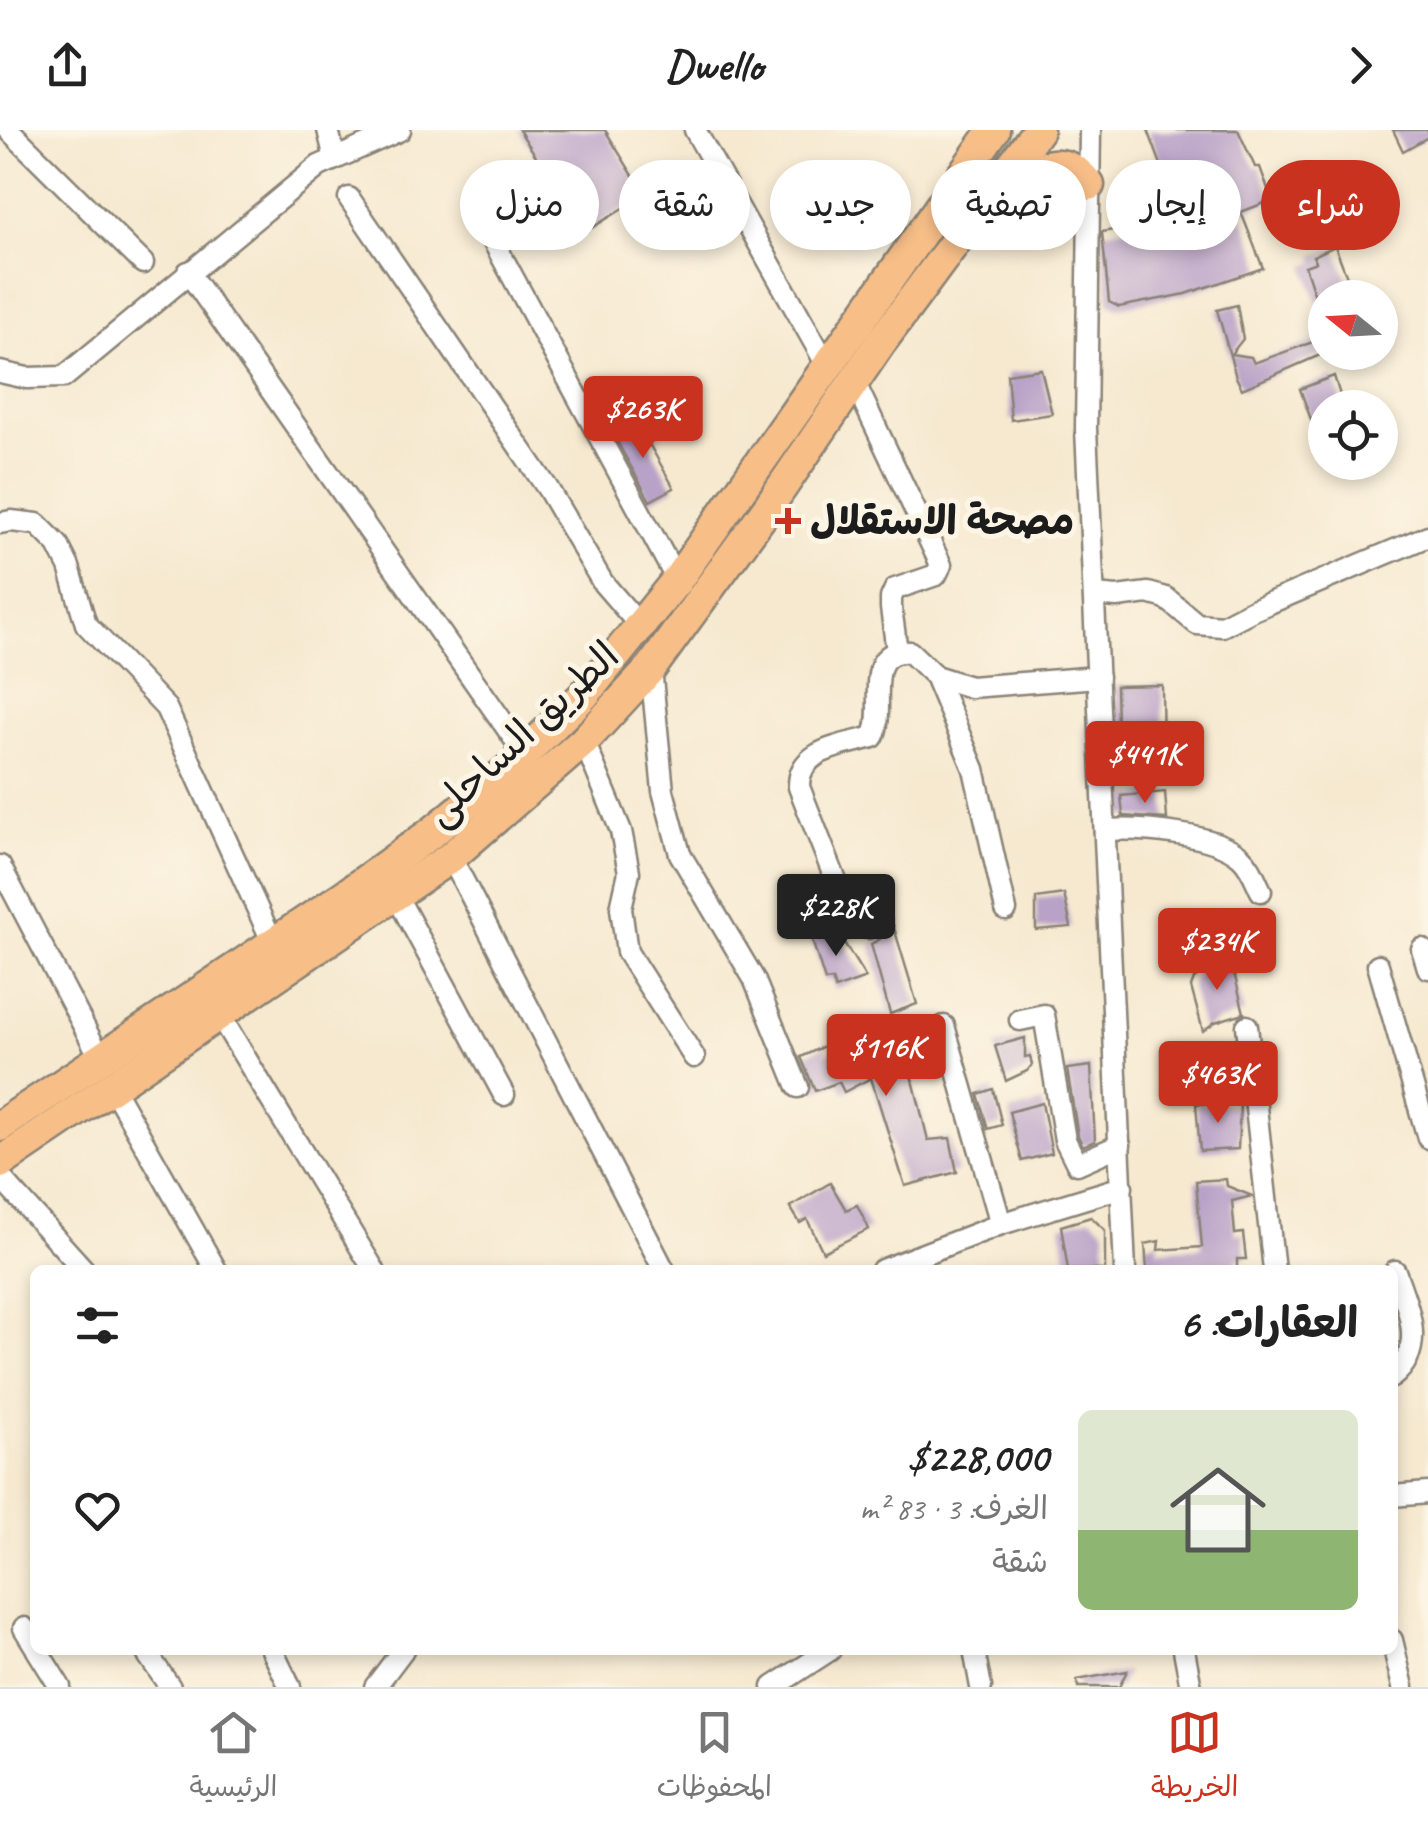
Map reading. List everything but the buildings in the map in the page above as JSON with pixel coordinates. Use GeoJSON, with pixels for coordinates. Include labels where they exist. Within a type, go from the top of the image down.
{"type":"FeatureCollection","features":[{"type":"Feature","properties":{"kind":"highway","name":"الطريق الساحلى"},"geometry":{"type":"LineString","coordinates":[[0,1163],[452,857],[584,741],[651,668],[769,506],[841,374],[994,130]]}},
{"type":"Feature","properties":{"kind":"highway","name":"الطريق الساحلى"},"geometry":{"type":"LineString","coordinates":[[1016,160],[1038,130]]}},
{"type":"Feature","properties":{"kind":"highway"},"geometry":{"type":"LineString","coordinates":[[1086,182],[1089,185]]}},
{"type":"Feature","properties":{"kind":"highway","name":"الطريق الساحلى"},"geometry":{"type":"LineString","coordinates":[[0,1126],[434,831],[525,754],[584,695],[641,627],[841,374],[945,250]]}},
{"type":"Feature","properties":{"kind":"street"},"geometry":{"type":"LineString","coordinates":[[9,130],[143,263]]}},
{"type":"Feature","properties":{"kind":"street"},"geometry":{"type":"LineString","coordinates":[[328,130],[335,158]]}},
{"type":"Feature","properties":{"kind":"street"},"geometry":{"type":"LineString","coordinates":[[0,372],[28,378],[64,377],[319,166],[400,130]]}},
{"type":"Feature","properties":{"kind":"street"},"geometry":{"type":"LineString","coordinates":[[695,130],[841,374],[941,565],[936,575],[896,589],[891,598],[897,650]]}},
{"type":"Feature","properties":{"kind":"street"},"geometry":{"type":"LineString","coordinates":[[1067,160],[1079,155],[1094,135]]}},
{"type":"Feature","properties":{"kind":"street"},"geometry":{"type":"LineString","coordinates":[[1094,135],[1089,185],[1086,429],[1126,1265]]}},
{"type":"Feature","properties":{"kind":"street"},"geometry":{"type":"LineString","coordinates":[[349,198],[548,490],[602,583],[641,627]]}},
{"type":"Feature","properties":{"kind":"street"},"geometry":{"type":"LineString","coordinates":[[498,250],[677,580]]}},
{"type":"Feature","properties":{"kind":"street"},"geometry":{"type":"LineString","coordinates":[[188,272],[525,754]]}},
{"type":"Feature","properties":{"kind":"street"},"geometry":{"type":"LineString","coordinates":[[0,524],[37,524],[58,545],[69,567],[86,624],[166,708],[274,943]]}},
{"type":"Feature","properties":{"kind":"street"},"geometry":{"type":"LineString","coordinates":[[1094,595],[1148,593],[1166,598],[1196,624],[1222,626],[1428,536]]}},
{"type":"Feature","properties":{"kind":"street"},"geometry":{"type":"LineString","coordinates":[[868,928],[846,904],[798,778],[801,766],[812,755],[873,737],[879,726],[878,670],[882,660],[897,650],[910,652],[935,676],[974,769],[1006,910]]}},
{"type":"Feature","properties":{"kind":"street"},"geometry":{"type":"LineString","coordinates":[[651,668],[663,791],[680,854],[754,979],[798,1087]]}},
{"type":"Feature","properties":{"kind":"street"},"geometry":{"type":"LineString","coordinates":[[935,676],[970,687],[1098,677]]}},
{"type":"Feature","properties":{"kind":"street"},"geometry":{"type":"LineString","coordinates":[[584,741],[624,845],[628,872],[621,908],[627,952],[694,1057]]}},
{"type":"Feature","properties":{"kind":"street"},"geometry":{"type":"LineString","coordinates":[[1105,830],[1177,833],[1229,849],[1248,866],[1260,891]]}},
{"type":"Feature","properties":{"kind":"street"},"geometry":{"type":"LineString","coordinates":[[452,857],[663,1265]]}},
{"type":"Feature","properties":{"kind":"street"},"geometry":{"type":"LineString","coordinates":[[0,866],[100,1059]]}},
{"type":"Feature","properties":{"kind":"street"},"geometry":{"type":"LineString","coordinates":[[396,895],[504,1094]]}},
{"type":"Feature","properties":{"kind":"street"},"geometry":{"type":"LineString","coordinates":[[1378,965],[1428,1138]]}},
{"type":"Feature","properties":{"kind":"street"},"geometry":{"type":"LineString","coordinates":[[220,1016],[371,1265]]}},
{"type":"Feature","properties":{"kind":"street"},"geometry":{"type":"LineString","coordinates":[[1020,1020],[1044,1016],[1066,1140],[1077,1164],[1120,1145]]}},
{"type":"Feature","properties":{"kind":"street"},"geometry":{"type":"LineString","coordinates":[[944,1026],[1001,1224]]}},
{"type":"Feature","properties":{"kind":"street"},"geometry":{"type":"LineString","coordinates":[[1247,1026],[1273,1265]]}},
{"type":"Feature","properties":{"kind":"street"},"geometry":{"type":"LineString","coordinates":[[113,1088],[213,1265]]}},
{"type":"Feature","properties":{"kind":"street"},"geometry":{"type":"LineString","coordinates":[[0,1177],[79,1265]]}},
{"type":"Feature","properties":{"kind":"street"},"geometry":{"type":"LineString","coordinates":[[895,1265],[1001,1224],[1122,1187]]}},
{"type":"Feature","properties":{"kind":"street"},"geometry":{"type":"LineString","coordinates":[[1398,1280],[1412,1321],[1413,1350],[1398,1371]]}},
{"type":"Feature","properties":{"kind":"street"},"geometry":{"type":"LineString","coordinates":[[1398,1495],[1428,1492]]}},
{"type":"Feature","properties":{"kind":"street"},"geometry":{"type":"LineString","coordinates":[[41,1655],[60,1687]]}},
{"type":"Feature","properties":{"kind":"street"},"geometry":{"type":"LineString","coordinates":[[148,1655],[170,1687]]}},
{"type":"Feature","properties":{"kind":"street"},"geometry":{"type":"LineString","coordinates":[[274,1655],[290,1687]]}},
{"type":"Feature","properties":{"kind":"street"},"geometry":{"type":"LineString","coordinates":[[375,1687],[399,1655]]}},
{"type":"Feature","properties":{"kind":"street"},"geometry":{"type":"LineString","coordinates":[[772,1687],[822,1655]]}},
{"type":"Feature","properties":{"kind":"street"},"geometry":{"type":"LineString","coordinates":[[975,1655],[982,1687]]}},
{"type":"Feature","properties":{"kind":"street"},"geometry":{"type":"LineString","coordinates":[[1185,1655],[1191,1687]]}},
{"type":"Feature","properties":{"kind":"street"},"geometry":{"type":"LineString","coordinates":[[1396,1655],[1403,1687]]}},
{"type":"Feature","properties":{"kind":"place","name":"مصحة الاستقلال"},"geometry":{"type":"Point","coordinates":[788,521]}}]}
